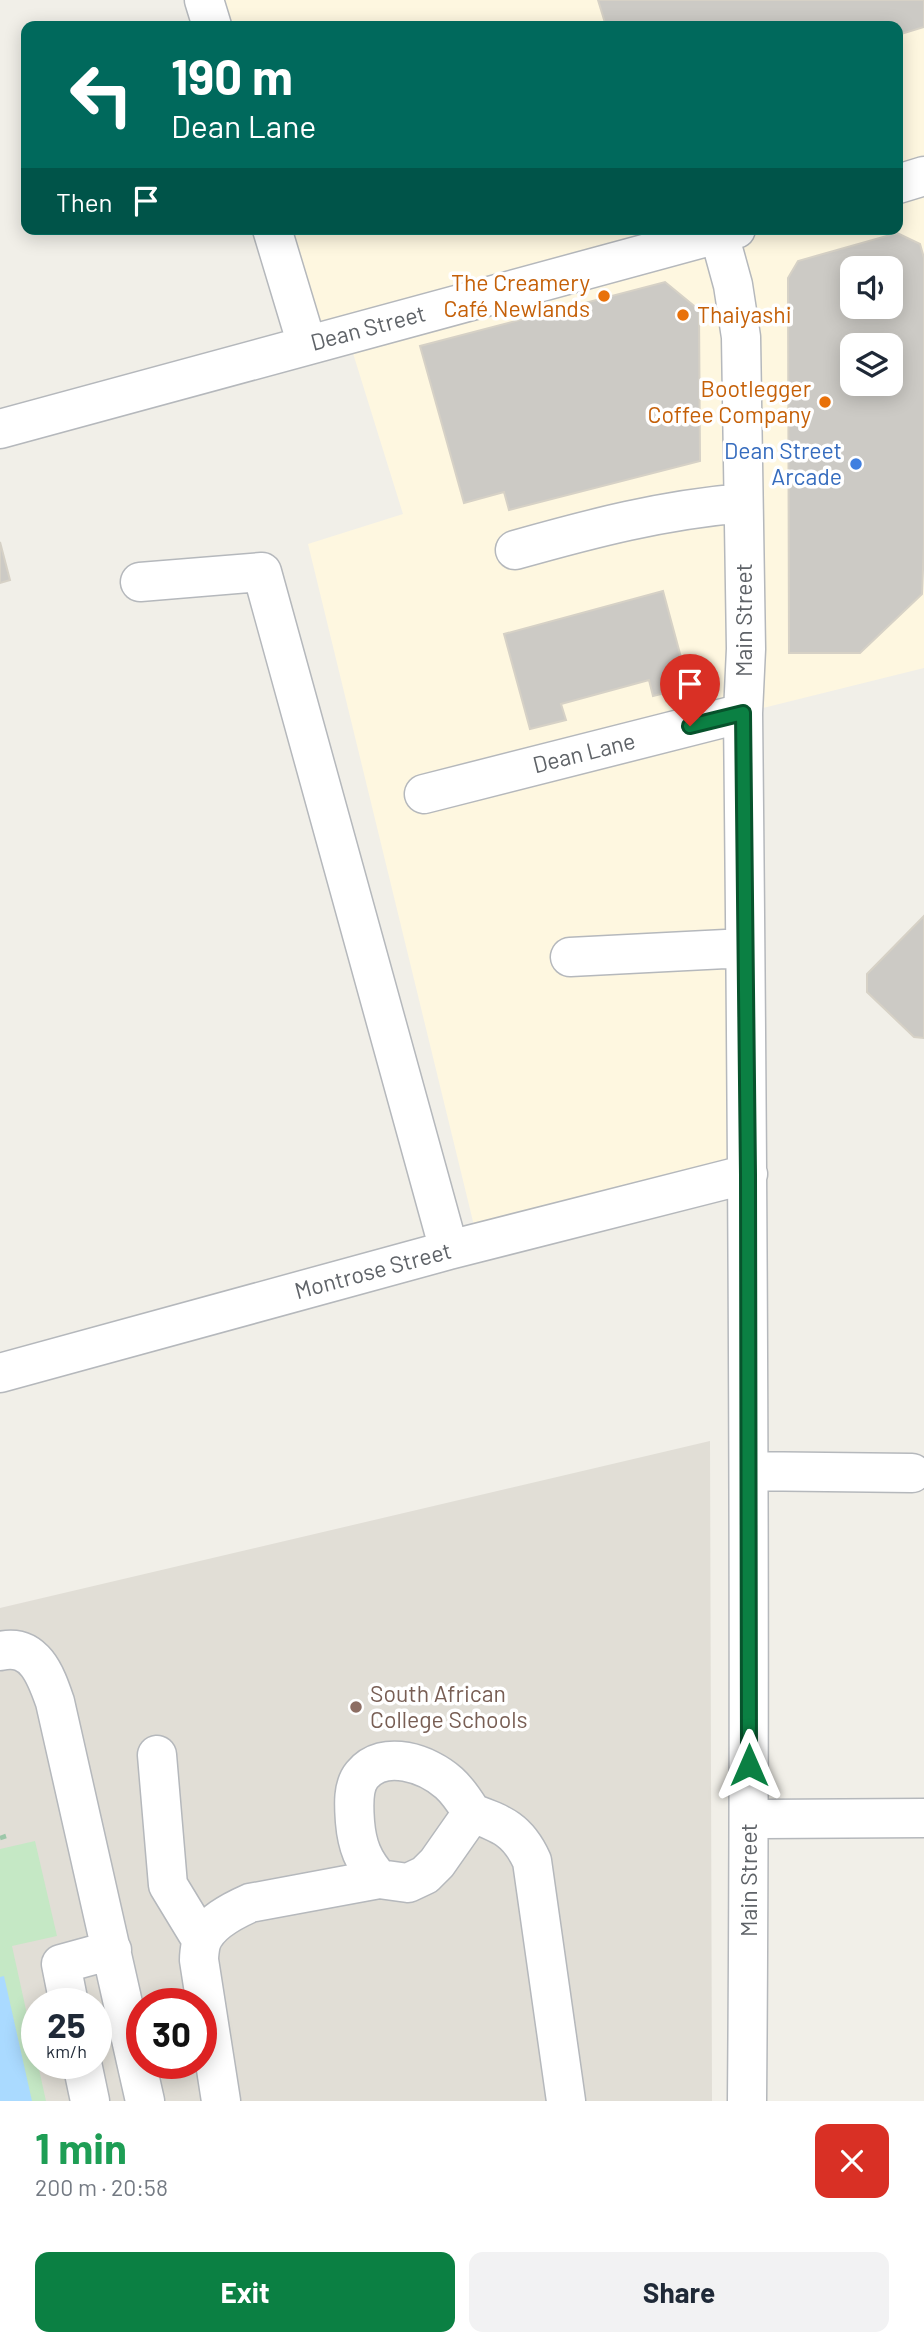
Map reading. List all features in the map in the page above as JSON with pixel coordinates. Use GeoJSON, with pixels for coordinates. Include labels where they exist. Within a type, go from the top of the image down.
{"type":"FeatureCollection","features":[{"type":"Feature","properties":{"kind":"street"},"geometry":{"type":"LineString","coordinates":[[204,0],[210,21]]}},
{"type":"Feature","properties":{"kind":"street"},"geometry":{"type":"LineString","coordinates":[[903,182],[924,176]]}},
{"type":"Feature","properties":{"kind":"street"},"geometry":{"type":"LineString","coordinates":[[274,235],[307,345]]}},
{"type":"Feature","properties":{"kind":"street","name":"Dean Street"},"geometry":{"type":"LineString","coordinates":[[0,429],[717,235]]}},
{"type":"Feature","properties":{"kind":"street","name":"Main Street"},"geometry":{"type":"LineString","coordinates":[[728,235],[741,337],[746,649],[743,713],[750,1819],[747,2101]]}},
{"type":"Feature","properties":{"kind":"street"},"geometry":{"type":"LineString","coordinates":[[515,550],[599,526],[659,513],[743,503]]}},
{"type":"Feature","properties":{"kind":"street"},"geometry":{"type":"LineString","coordinates":[[140,582],[262,572],[449,1250]]}},
{"type":"Feature","properties":{"kind":"street","name":"Dean Lane"},"geometry":{"type":"LineString","coordinates":[[424,794],[743,713]]}},
{"type":"Feature","properties":{"kind":"street"},"geometry":{"type":"LineString","coordinates":[[570,957],[746,948]]}},
{"type":"Feature","properties":{"kind":"street","name":"Montrose Street"},"geometry":{"type":"LineString","coordinates":[[0,1373],[449,1250],[748,1174]]}},
{"type":"Feature","properties":{"kind":"street"},"geometry":{"type":"LineString","coordinates":[[749,1471],[912,1473]]}},
{"type":"Feature","properties":{"kind":"street"},"geometry":{"type":"LineString","coordinates":[[0,1651],[13,1648],[29,1656],[45,1673],[59,1715],[145,2101]]}},
{"type":"Feature","properties":{"kind":"street"},"geometry":{"type":"LineString","coordinates":[[157,1755],[167,1885],[202,1941]]}},
{"type":"Feature","properties":{"kind":"street"},"geometry":{"type":"LineString","coordinates":[[379,1879],[359,1851],[354,1812],[354,1793],[361,1776],[374,1764],[391,1760],[412,1763],[434,1772],[460,1794],[472,1813],[494,1821],[519,1838],[532,1861],[566,2101]]}},
{"type":"Feature","properties":{"kind":"street"},"geometry":{"type":"LineString","coordinates":[[221,2101],[199,1960],[202,1941],[212,1927],[231,1911],[250,1903],[379,1879],[408,1883],[425,1875],[437,1863],[472,1813]]}},
{"type":"Feature","properties":{"kind":"street"},"geometry":{"type":"LineString","coordinates":[[750,1819],[924,1818]]}},
{"type":"Feature","properties":{"kind":"street"},"geometry":{"type":"LineString","coordinates":[[66,1988],[61,1964],[112,1950]]}},
{"type":"Feature","properties":{"kind":"street"},"geometry":{"type":"LineString","coordinates":[[85,2079],[90,2101]]}},
{"type":"Feature","properties":{"kind":"shaded area"},"geometry":{"type":"Polygon","coordinates":[[[204,0],[924,0],[924,668],[743,713],[748,1174],[478,1242],[308,544],[403,514],[347,334],[307,345],[274,235],[903,235],[903,21],[210,21],[204,0]]]}},
{"type":"Feature","properties":{"kind":"shaded area","name":"South African College Schools"},"geometry":{"type":"Polygon","coordinates":[[[710,1441],[712,2101],[0,2101],[0,1608],[710,1441]]]}},
{"type":"Feature","properties":{"kind":"green space"},"geometry":{"type":"Polygon","coordinates":[[[35,1841],[57,1936],[12,1946],[21,1988],[21,2079],[41,2079],[46,2101],[0,2101],[0,1849],[35,1841]]]}},
{"type":"Feature","properties":{"kind":"water"},"geometry":{"type":"Polygon","coordinates":[[[4,1976],[21,2052],[21,2079],[27,2079],[32,2101],[0,2101],[0,1977],[4,1976]]]}},
{"type":"Feature","properties":{"kind":"building"},"geometry":{"type":"Polygon","coordinates":[[[598,0],[924,0],[924,27],[903,33],[903,21],[604,21],[598,0]]]}},
{"type":"Feature","properties":{"kind":"building","name":"Dean Street Arcade"},"geometry":{"type":"Polygon","coordinates":[[[890,235],[901,235],[920,244],[924,258],[922,594],[860,653],[789,653],[788,278],[798,261],[890,235]]]}},
{"type":"Feature","properties":{"kind":"building"},"geometry":{"type":"Polygon","coordinates":[[[665,282],[699,310],[700,461],[509,510],[504,492],[464,503],[420,346],[665,282]]]}},
{"type":"Feature","properties":{"kind":"building"},"geometry":{"type":"Polygon","coordinates":[[[0,542],[10,580],[0,583],[0,542]]]}},
{"type":"Feature","properties":{"kind":"building"},"geometry":{"type":"Polygon","coordinates":[[[663,591],[689,687],[653,696],[649,680],[561,704],[566,720],[530,729],[504,634],[663,591]]]}},
{"type":"Feature","properties":{"kind":"building"},"geometry":{"type":"Polygon","coordinates":[[[924,916],[924,1038],[914,1037],[867,992],[867,974],[924,916]]]}},
{"type":"Feature","properties":{"kind":"place","name":"The Creamery Café Newlands"},"geometry":{"type":"Point","coordinates":[604,296]}},
{"type":"Feature","properties":{"kind":"place","name":"Thaiyashi"},"geometry":{"type":"Point","coordinates":[683,315]}},
{"type":"Feature","properties":{"kind":"place","name":"Bootlegger Coffee Company"},"geometry":{"type":"Point","coordinates":[825,402]}},
{"type":"Feature","properties":{"kind":"place","name":"Dean Street Arcade"},"geometry":{"type":"Point","coordinates":[856,464]}},
{"type":"Feature","properties":{"kind":"place","name":"South African College Schools"},"geometry":{"type":"Point","coordinates":[356,1707]}},
{"type":"Feature","properties":{"kind":"route"},"geometry":{"type":"LineString","coordinates":[[690,726],[743,713],[748,1174],[749,1765]]}}]}
